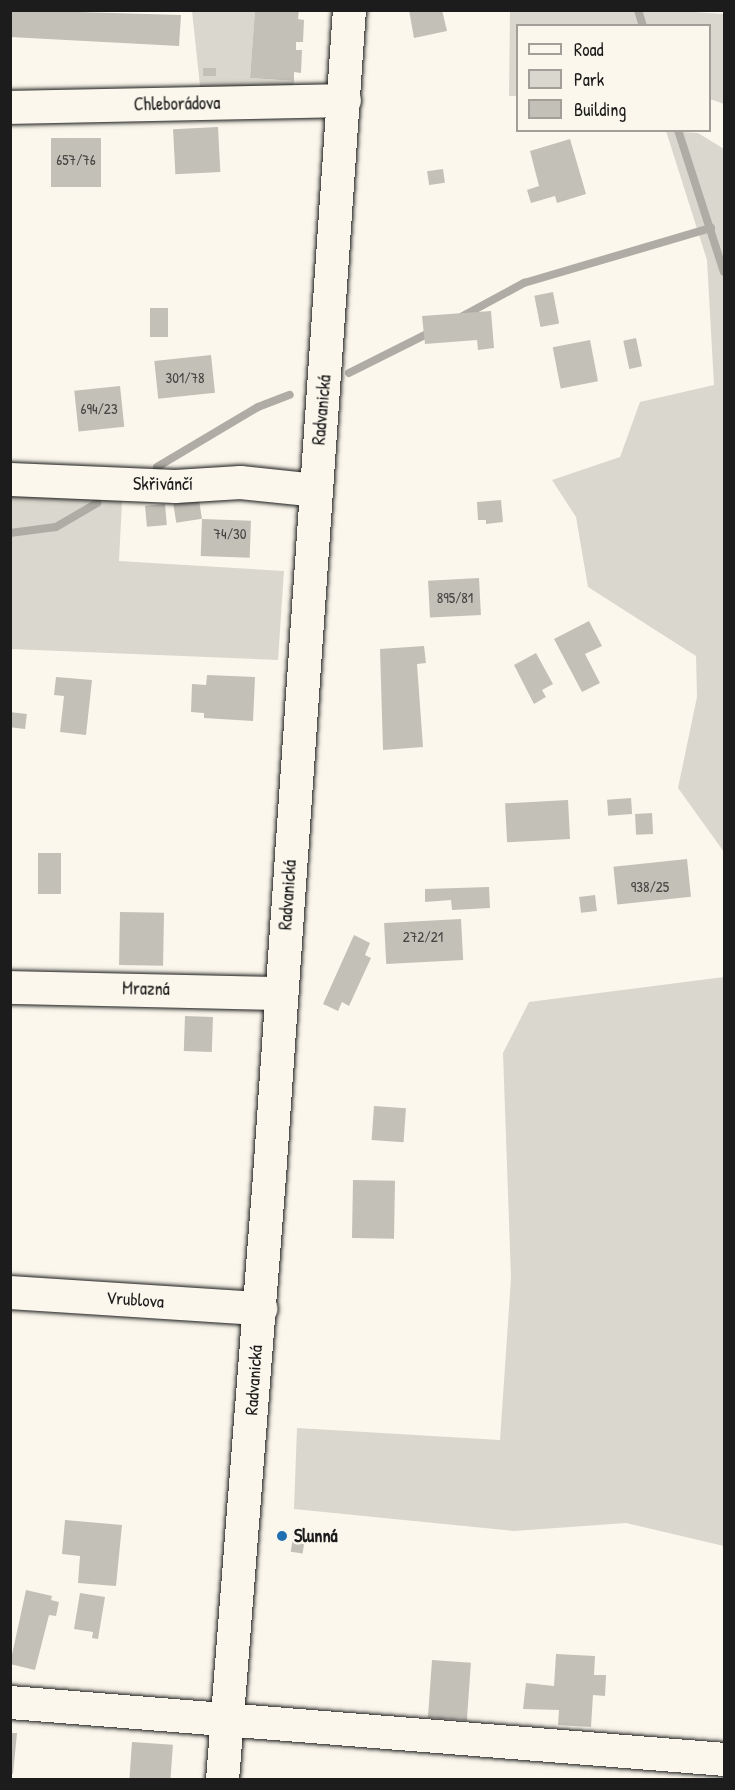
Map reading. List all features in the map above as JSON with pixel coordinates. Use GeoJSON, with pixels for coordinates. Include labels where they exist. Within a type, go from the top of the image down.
{"type":"FeatureCollection","features":[{"type":"Feature","properties":{"kind":"street","name":"Radvanická"},"geometry":{"type":"LineString","coordinates":[[222,1779],[229,1718],[260,1308],[349,10]]}},
{"type":"Feature","properties":{"kind":"street","name":"Chleborádova"},"geometry":{"type":"LineString","coordinates":[[10,107],[344,100]]}},
{"type":"Feature","properties":{"kind":"street","name":"Skřivánčí"},"geometry":{"type":"LineString","coordinates":[[10,479],[175,486],[240,483],[316,490]]}},
{"type":"Feature","properties":{"kind":"street","name":"Mrazná"},"geometry":{"type":"LineString","coordinates":[[10,987],[281,993]]}},
{"type":"Feature","properties":{"kind":"street","name":"Vrublova"},"geometry":{"type":"LineString","coordinates":[[10,1293],[260,1308]]}},
{"type":"Feature","properties":{"kind":"street"},"geometry":{"type":"LineString","coordinates":[[10,1702],[724,1760]]}},
{"type":"Feature","properties":{"kind":"green space"},"geometry":{"type":"Polygon","coordinates":[[[192,11],[255,11],[250,78],[294,81],[293,96],[201,95],[192,11]]]}},
{"type":"Feature","properties":{"kind":"green space"},"geometry":{"type":"Polygon","coordinates":[[[510,11],[679,11],[724,14],[724,104],[711,99],[711,24],[516,24],[516,96],[509,96],[510,11]]]}},
{"type":"Feature","properties":{"kind":"green space"},"geometry":{"type":"Polygon","coordinates":[[[666,132],[698,133],[724,149],[724,852],[678,788],[697,697],[696,656],[588,587],[576,517],[552,480],[620,457],[640,402],[714,385],[707,260],[666,132]]]}},
{"type":"Feature","properties":{"kind":"green space"},"geometry":{"type":"Polygon","coordinates":[[[11,496],[122,501],[119,561],[284,571],[278,660],[11,649],[11,496]]]}},
{"type":"Feature","properties":{"kind":"green space"},"geometry":{"type":"Polygon","coordinates":[[[724,977],[724,1546],[626,1523],[514,1531],[294,1509],[297,1428],[500,1440],[511,1278],[503,1053],[529,1002],[724,977]]]}},
{"type":"Feature","properties":{"kind":"building"},"geometry":{"type":"Polygon","coordinates":[[[10,10],[181,15],[179,46],[10,37],[10,10]]]}},
{"type":"Feature","properties":{"kind":"building"},"geometry":{"type":"Polygon","coordinates":[[[255,10],[299,10],[298,19],[304,20],[303,42],[296,42],[296,50],[302,50],[301,73],[294,72],[294,81],[250,78],[255,10]]]}},
{"type":"Feature","properties":{"kind":"building"},"geometry":{"type":"Polygon","coordinates":[[[409,10],[442,10],[447,31],[414,38],[409,10]]]}},
{"type":"Feature","properties":{"kind":"building"},"geometry":{"type":"Polygon","coordinates":[[[203,68],[216,68],[216,76],[203,76],[203,68]]]}},
{"type":"Feature","properties":{"kind":"building"},"geometry":{"type":"Polygon","coordinates":[[[218,127],[220,172],[175,174],[173,129],[218,127]]]}},
{"type":"Feature","properties":{"kind":"building"},"geometry":{"type":"Polygon","coordinates":[[[51,138],[101,138],[101,187],[51,187],[51,138]]]}},
{"type":"Feature","properties":{"kind":"building"},"geometry":{"type":"Polygon","coordinates":[[[570,139],[586,194],[557,203],[555,196],[531,203],[527,190],[539,186],[530,151],[570,139]]]}},
{"type":"Feature","properties":{"kind":"building"},"geometry":{"type":"Polygon","coordinates":[[[443,169],[445,183],[429,185],[427,171],[443,169]]]}},
{"type":"Feature","properties":{"kind":"building"},"geometry":{"type":"Polygon","coordinates":[[[553,292],[559,323],[540,327],[534,296],[553,292]]]}},
{"type":"Feature","properties":{"kind":"building"},"geometry":{"type":"Polygon","coordinates":[[[150,308],[168,308],[168,337],[150,337],[150,308]]]}},
{"type":"Feature","properties":{"kind":"building"},"geometry":{"type":"Polygon","coordinates":[[[491,311],[494,348],[478,350],[477,340],[425,344],[422,316],[491,311]]]}},
{"type":"Feature","properties":{"kind":"building"},"geometry":{"type":"Polygon","coordinates":[[[636,338],[642,366],[629,369],[623,341],[636,338]]]}},
{"type":"Feature","properties":{"kind":"building"},"geometry":{"type":"Polygon","coordinates":[[[590,340],[598,381],[561,388],[553,347],[590,340]]]}},
{"type":"Feature","properties":{"kind":"building"},"geometry":{"type":"Polygon","coordinates":[[[211,355],[215,393],[158,399],[154,361],[211,355]]]}},
{"type":"Feature","properties":{"kind":"building"},"geometry":{"type":"Polygon","coordinates":[[[120,386],[124,427],[79,432],[74,391],[120,386]]]}},
{"type":"Feature","properties":{"kind":"building"},"geometry":{"type":"Polygon","coordinates":[[[199,500],[202,519],[176,523],[173,504],[199,500]]]}},
{"type":"Feature","properties":{"kind":"building"},"geometry":{"type":"Polygon","coordinates":[[[501,500],[503,522],[486,524],[486,520],[478,520],[477,502],[501,500]]]}},
{"type":"Feature","properties":{"kind":"building"},"geometry":{"type":"Polygon","coordinates":[[[165,504],[167,525],[147,527],[145,506],[165,504]]]}},
{"type":"Feature","properties":{"kind":"building"},"geometry":{"type":"Polygon","coordinates":[[[202,519],[251,521],[250,558],[201,556],[202,519]]]}},
{"type":"Feature","properties":{"kind":"building"},"geometry":{"type":"Polygon","coordinates":[[[479,578],[481,615],[430,618],[428,581],[479,578]]]}},
{"type":"Feature","properties":{"kind":"building"},"geometry":{"type":"Polygon","coordinates":[[[589,621],[602,646],[585,654],[600,683],[582,692],[554,639],[589,621]]]}},
{"type":"Feature","properties":{"kind":"building"},"geometry":{"type":"Polygon","coordinates":[[[424,646],[426,663],[417,664],[423,747],[383,750],[380,649],[424,646]]]}},
{"type":"Feature","properties":{"kind":"building"},"geometry":{"type":"Polygon","coordinates":[[[536,653],[553,684],[542,690],[546,697],[534,704],[514,665],[536,653]]]}},
{"type":"Feature","properties":{"kind":"building"},"geometry":{"type":"Polygon","coordinates":[[[207,675],[255,677],[253,721],[204,718],[204,713],[191,712],[192,684],[206,685],[207,675]]]}},
{"type":"Feature","properties":{"kind":"building"},"geometry":{"type":"Polygon","coordinates":[[[56,677],[92,680],[86,735],[60,732],[64,696],[54,695],[56,677]]]}},
{"type":"Feature","properties":{"kind":"building"},"geometry":{"type":"Polygon","coordinates":[[[10,712],[27,714],[25,729],[10,727],[10,712]]]}},
{"type":"Feature","properties":{"kind":"building"},"geometry":{"type":"Polygon","coordinates":[[[631,798],[632,814],[608,816],[607,800],[631,798]]]}},
{"type":"Feature","properties":{"kind":"building"},"geometry":{"type":"Polygon","coordinates":[[[568,800],[570,839],[507,842],[505,803],[568,800]]]}},
{"type":"Feature","properties":{"kind":"building"},"geometry":{"type":"Polygon","coordinates":[[[652,813],[653,834],[636,835],[635,814],[652,813]]]}},
{"type":"Feature","properties":{"kind":"building"},"geometry":{"type":"Polygon","coordinates":[[[38,853],[61,853],[61,894],[38,894],[38,853]]]}},
{"type":"Feature","properties":{"kind":"building"},"geometry":{"type":"Polygon","coordinates":[[[687,859],[691,897],[617,905],[613,867],[687,859]]]}},
{"type":"Feature","properties":{"kind":"building"},"geometry":{"type":"Polygon","coordinates":[[[489,887],[490,908],[452,910],[451,900],[425,902],[425,889],[489,887]]]}},
{"type":"Feature","properties":{"kind":"building"},"geometry":{"type":"Polygon","coordinates":[[[595,895],[597,911],[581,913],[579,897],[595,895]]]}},
{"type":"Feature","properties":{"kind":"building"},"geometry":{"type":"Polygon","coordinates":[[[120,912],[164,913],[163,966],[119,965],[120,912]]]}},
{"type":"Feature","properties":{"kind":"building"},"geometry":{"type":"Polygon","coordinates":[[[461,919],[463,960],[386,964],[384,923],[461,919]]]}},
{"type":"Feature","properties":{"kind":"building"},"geometry":{"type":"Polygon","coordinates":[[[354,935],[370,943],[365,955],[371,958],[349,1006],[342,1002],[338,1011],[323,1004],[354,935]]]}},
{"type":"Feature","properties":{"kind":"building"},"geometry":{"type":"Polygon","coordinates":[[[185,1016],[213,1017],[212,1052],[184,1051],[185,1016]]]}},
{"type":"Feature","properties":{"kind":"building"},"geometry":{"type":"Polygon","coordinates":[[[374,1106],[406,1108],[404,1142],[372,1140],[374,1106]]]}},
{"type":"Feature","properties":{"kind":"building"},"geometry":{"type":"Polygon","coordinates":[[[353,1180],[395,1181],[394,1239],[352,1238],[353,1180]]]}},
{"type":"Feature","properties":{"kind":"building"},"geometry":{"type":"Polygon","coordinates":[[[65,1520],[122,1525],[116,1586],[78,1583],[80,1556],[62,1554],[65,1520]]]}},
{"type":"Feature","properties":{"kind":"building"},"geometry":{"type":"Polygon","coordinates":[[[294,1531],[306,1533],[303,1554],[291,1552],[294,1531]]]}},
{"type":"Feature","properties":{"kind":"building"},"geometry":{"type":"Polygon","coordinates":[[[26,1590],[52,1596],[51,1600],[59,1602],[56,1616],[49,1615],[35,1670],[10,1664],[26,1590]]]}},
{"type":"Feature","properties":{"kind":"building"},"geometry":{"type":"Polygon","coordinates":[[[80,1593],[105,1597],[98,1639],[92,1638],[93,1632],[74,1629],[80,1593]]]}},
{"type":"Feature","properties":{"kind":"building"},"geometry":{"type":"Polygon","coordinates":[[[556,1654],[595,1656],[594,1675],[606,1675],[605,1696],[593,1695],[591,1727],[558,1725],[559,1710],[523,1709],[526,1683],[554,1686],[556,1654]]]}},
{"type":"Feature","properties":{"kind":"building"},"geometry":{"type":"Polygon","coordinates":[[[432,1660],[471,1663],[467,1721],[428,1718],[432,1660]]]}},
{"type":"Feature","properties":{"kind":"building"},"geometry":{"type":"Polygon","coordinates":[[[10,1733],[17,1733],[13,1774],[10,1774],[10,1733]]]}},
{"type":"Feature","properties":{"kind":"building"},"geometry":{"type":"Polygon","coordinates":[[[132,1742],[173,1745],[170,1780],[129,1779],[132,1742]]]}},
{"type":"Feature","properties":{"kind":"waterway"},"geometry":{"type":"LineString","coordinates":[[638,10],[642,24]]}},
{"type":"Feature","properties":{"kind":"waterway"},"geometry":{"type":"LineString","coordinates":[[679,132],[724,272]]}},
{"type":"Feature","properties":{"kind":"waterway"},"geometry":{"type":"LineString","coordinates":[[461,317],[524,283],[711,228]]}},
{"type":"Feature","properties":{"kind":"waterway"},"geometry":{"type":"LineString","coordinates":[[349,373],[433,331]]}},
{"type":"Feature","properties":{"kind":"waterway"},"geometry":{"type":"LineString","coordinates":[[157,467],[258,407],[290,395]]}},
{"type":"Feature","properties":{"kind":"waterway"},"geometry":{"type":"LineString","coordinates":[[10,533],[56,527],[97,503]]}},
{"type":"Feature","properties":{"kind":"place","name":"Slunná"},"geometry":{"type":"Point","coordinates":[282,1536]}}]}
